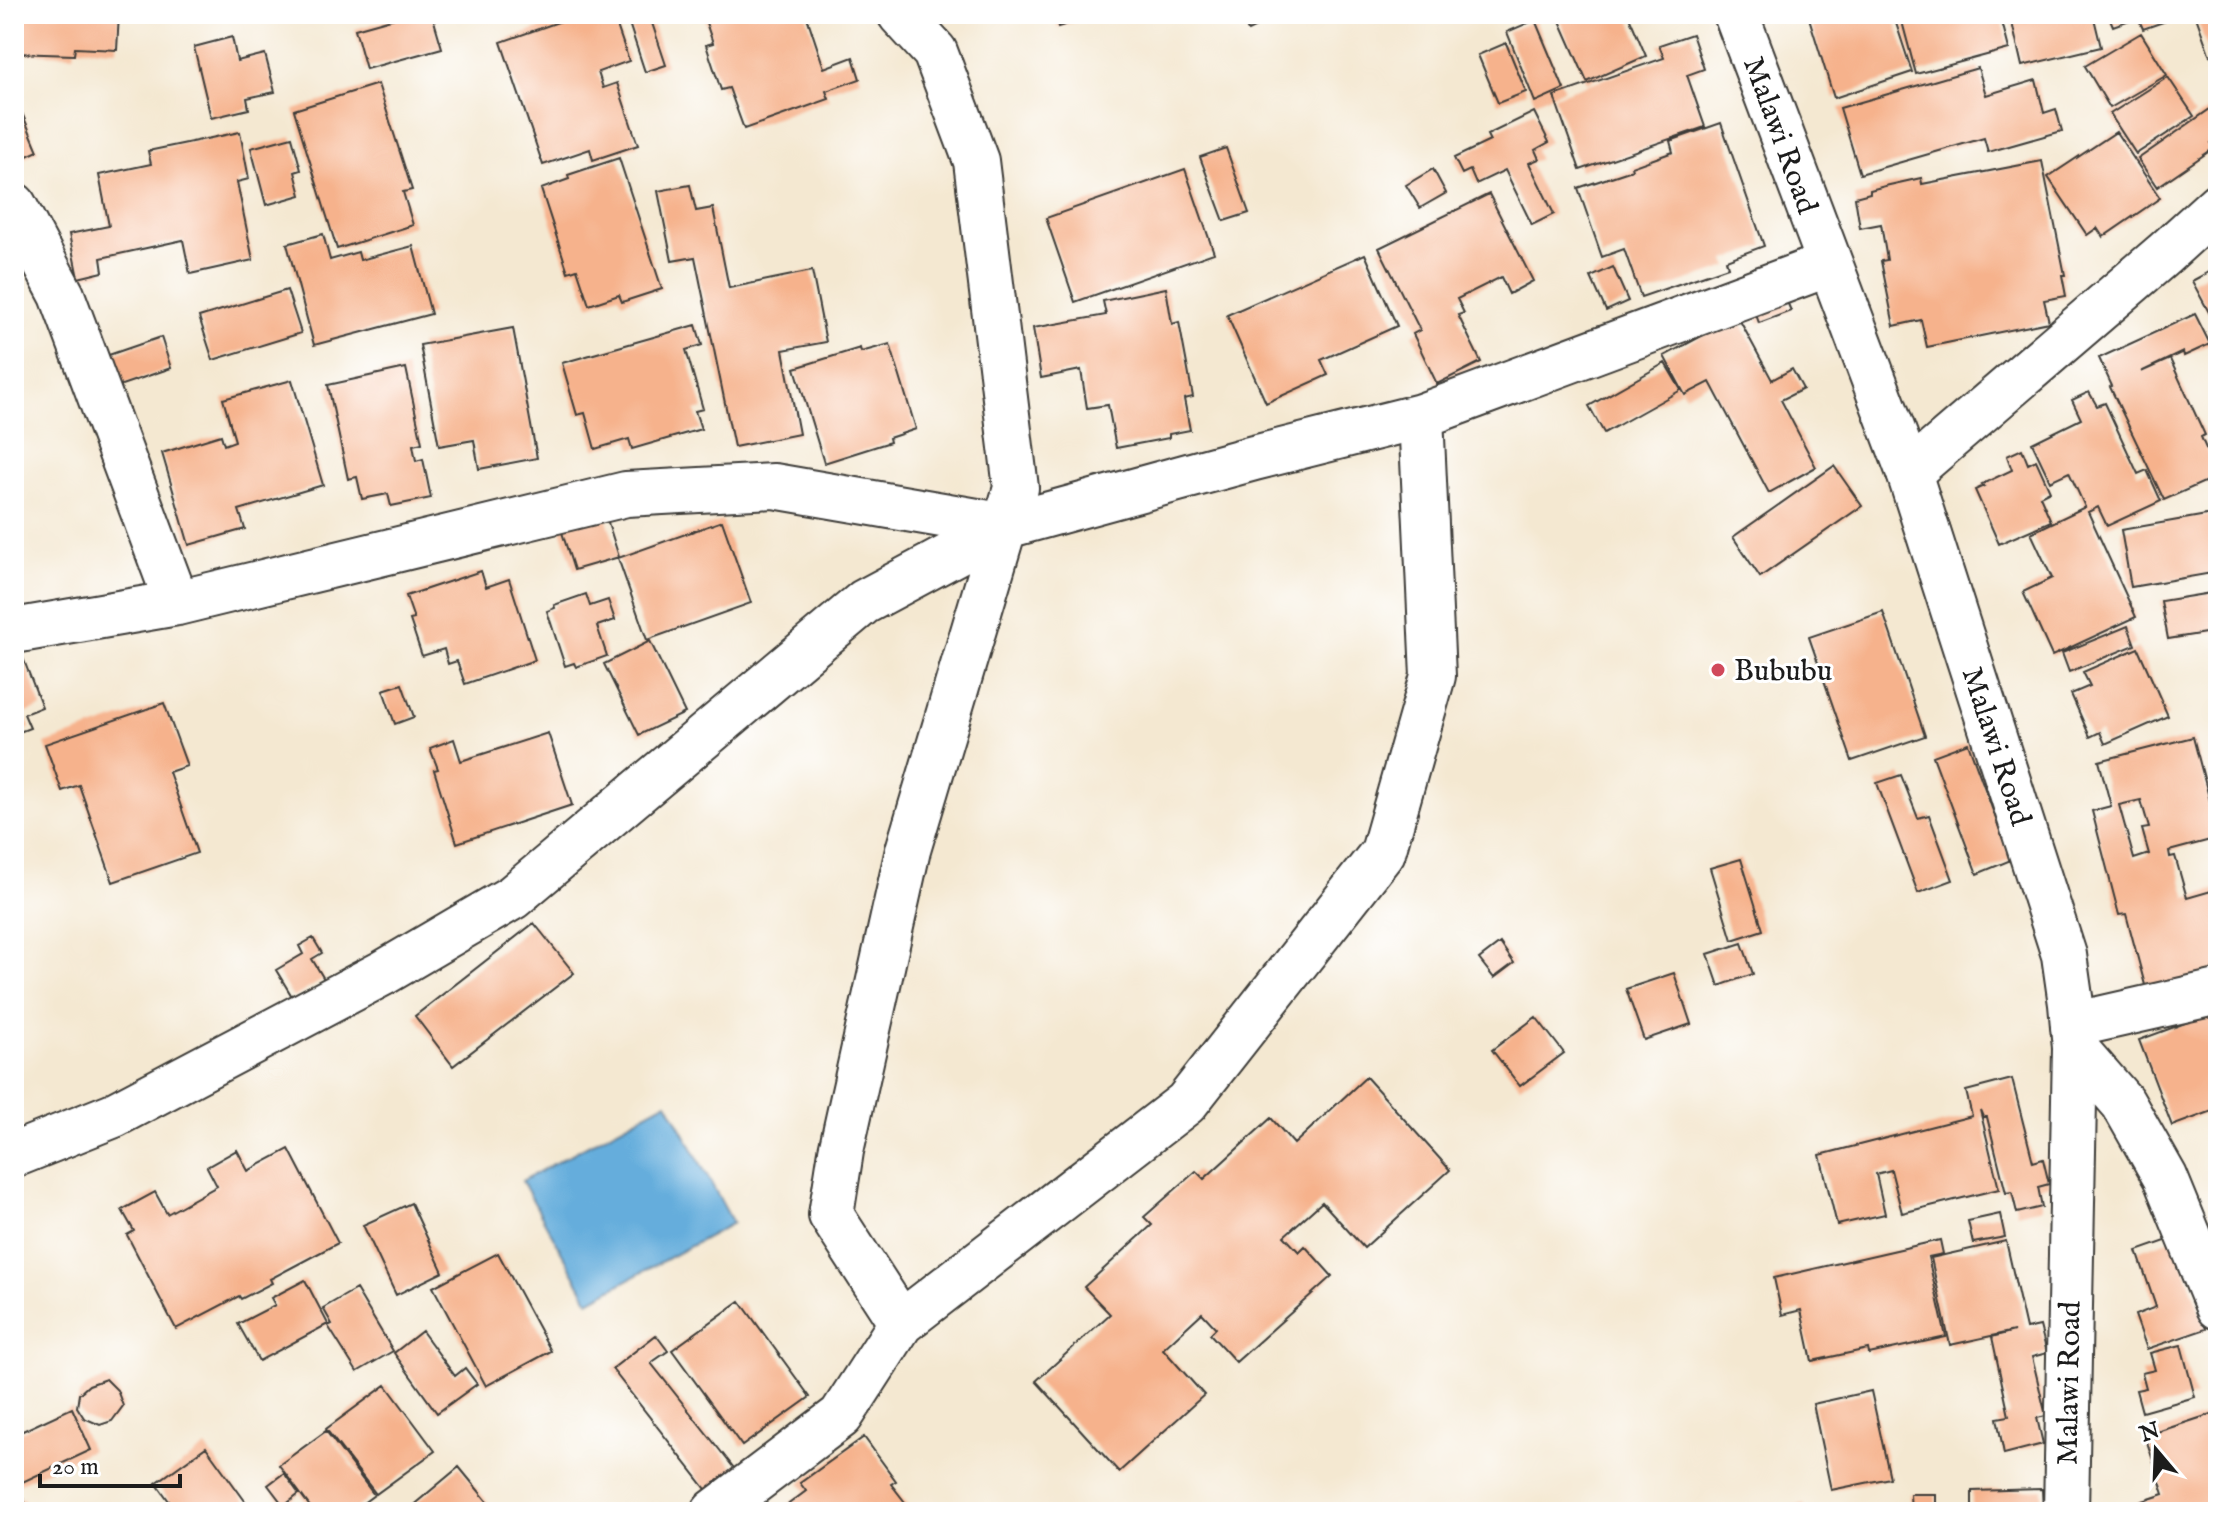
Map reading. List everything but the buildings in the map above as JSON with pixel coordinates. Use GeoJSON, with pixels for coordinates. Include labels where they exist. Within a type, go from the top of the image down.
{"type":"FeatureCollection","features":[{"type":"Feature","properties":{"kind":"street"},"geometry":{"type":"LineString","coordinates":[[900,14],[935,52],[976,161],[1016,488],[908,850],[841,1151],[831,1215],[901,1323]]}},
{"type":"Feature","properties":{"kind":"street","name":"Malawi Road"},"geometry":{"type":"LineString","coordinates":[[1736,14],[1909,473],[2064,955],[2074,1037],[2066,1512]]}},
{"type":"Feature","properties":{"kind":"street"},"geometry":{"type":"LineString","coordinates":[[14,205],[62,295],[177,603]]}},
{"type":"Feature","properties":{"kind":"street"},"geometry":{"type":"LineString","coordinates":[[1909,473],[2218,205]]}},
{"type":"Feature","properties":{"kind":"street"},"geometry":{"type":"LineString","coordinates":[[14,1155],[114,1115],[385,972],[513,897],[864,602],[1006,526],[1421,416],[1829,264]]}},
{"type":"Feature","properties":{"kind":"street"},"geometry":{"type":"LineString","coordinates":[[714,1512],[841,1416],[901,1323],[1186,1103],[1383,852],[1433,676],[1421,416]]}},
{"type":"Feature","properties":{"kind":"street"},"geometry":{"type":"LineString","coordinates":[[14,631],[177,603],[626,494],[774,486],[1006,526]]}},
{"type":"Feature","properties":{"kind":"street"},"geometry":{"type":"LineString","coordinates":[[2218,992],[2074,1037],[2123,1103],[2165,1177],[2218,1307]]}},
{"type":"Feature","properties":{"kind":"water"},"geometry":{"type":"Polygon","coordinates":[[[667,1102],[733,1223],[589,1301],[522,1181],[667,1102]]]}},
{"type":"Feature","properties":{"kind":"place","name":"Bububu"},"geometry":{"type":"Point","coordinates":[1718,670]}}]}
